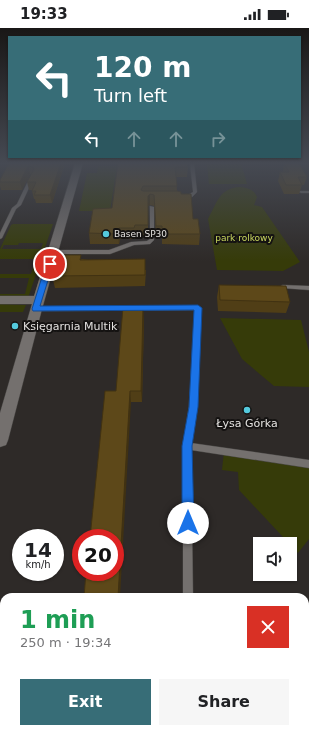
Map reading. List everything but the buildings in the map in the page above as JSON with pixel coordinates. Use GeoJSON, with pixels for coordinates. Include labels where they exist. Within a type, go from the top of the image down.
{"type":"FeatureCollection","features":[{"type":"Feature","properties":{"kind":"street"},"geometry":{"type":"LineString","coordinates":[[0,440],[37,305],[69,196]]}},
{"type":"Feature","properties":{"kind":"street"},"geometry":{"type":"LineString","coordinates":[[0,300],[37,305]]}},
{"type":"Feature","properties":{"kind":"lane"},"geometry":{"type":"LineString","coordinates":[[0,238],[14,208],[19,205],[23,196]]}},
{"type":"Feature","properties":{"kind":"lane"},"geometry":{"type":"LineString","coordinates":[[178,199],[190,196]]}},
{"type":"Feature","properties":{"kind":"lane"},"geometry":{"type":"LineString","coordinates":[[54,249],[106,252],[133,243],[148,243],[152,240],[152,207]]}},
{"type":"Feature","properties":{"kind":"lane"},"geometry":{"type":"LineString","coordinates":[[283,286],[309,288]]}},
{"type":"Feature","properties":{"kind":"lane"},"geometry":{"type":"LineString","coordinates":[[37,305],[68,310],[198,308],[193,407],[187,446],[188,593]]}},
{"type":"Feature","properties":{"kind":"lane"},"geometry":{"type":"LineString","coordinates":[[187,446],[309,464]]}},
{"type":"Feature","properties":{"kind":"green space"},"geometry":{"type":"Polygon","coordinates":[[[82,196],[112,196],[110,211],[79,211],[82,196]]]}},
{"type":"Feature","properties":{"kind":"green space","name":"park rolkowy"},"geometry":{"type":"Polygon","coordinates":[[[256,196],[254,205],[262,207],[300,262],[283,271],[217,270],[208,219],[220,197],[256,196]]]}},
{"type":"Feature","properties":{"kind":"green space"},"geometry":{"type":"Polygon","coordinates":[[[53,224],[28,297],[0,297],[0,294],[25,294],[29,278],[0,278],[0,274],[31,274],[36,259],[0,259],[0,249],[11,225],[53,224]],[[19,243],[18,245],[4,245],[2,249],[41,249],[43,243],[19,243]]]}},
{"type":"Feature","properties":{"kind":"green space"},"geometry":{"type":"Polygon","coordinates":[[[0,304],[26,305],[23,312],[0,312],[0,304]]]}},
{"type":"Feature","properties":{"kind":"green space"},"geometry":{"type":"Polygon","coordinates":[[[220,318],[301,320],[309,352],[309,387],[274,386],[242,359],[220,318]]]}},
{"type":"Feature","properties":{"kind":"green space"},"geometry":{"type":"Polygon","coordinates":[[[224,451],[309,464],[309,539],[298,553],[297,537],[283,537],[239,490],[238,472],[222,470],[224,451]]]}},
{"type":"Feature","properties":{"kind":"place","name":"Basen SP30"},"geometry":{"type":"Point","coordinates":[106,234]}},
{"type":"Feature","properties":{"kind":"place","name":"Księgarnia Multik"},"geometry":{"type":"Point","coordinates":[15,326]}},
{"type":"Feature","properties":{"kind":"place","name":"Łysa Górka"},"geometry":{"type":"Point","coordinates":[247,410]}},
{"type":"Feature","properties":{"kind":"route"},"geometry":{"type":"LineString","coordinates":[[50,264],[36,309],[198,308],[193,407],[187,446],[188,523]]}}]}
